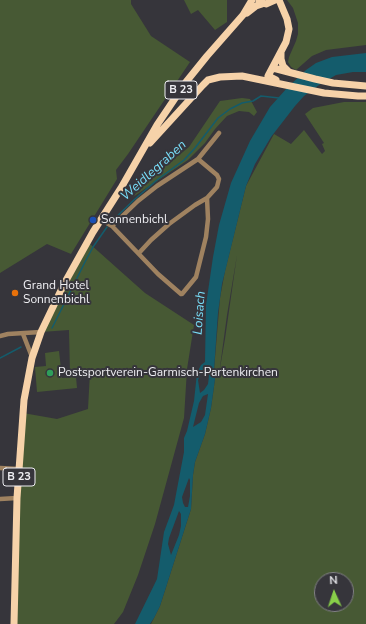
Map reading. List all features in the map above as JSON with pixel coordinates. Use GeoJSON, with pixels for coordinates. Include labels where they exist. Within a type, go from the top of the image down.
{"type":"FeatureCollection","features":[{"type":"Feature","properties":{"kind":"main road","name":"B 23"},"geometry":{"type":"LineString","coordinates":[[244,15],[252,0]]}},
{"type":"Feature","properties":{"kind":"main road"},"geometry":{"type":"LineString","coordinates":[[279,0],[288,22],[288,35],[273,68],[333,83],[366,86]]}},
{"type":"Feature","properties":{"kind":"main road","name":"B 23"},"geometry":{"type":"LineString","coordinates":[[14,624],[19,469],[24,400],[32,358],[41,332],[64,284],[100,219],[121,188],[157,125],[186,82],[244,15],[256,6],[266,2]]}},
{"type":"Feature","properties":{"kind":"main road"},"geometry":{"type":"LineString","coordinates":[[266,2],[275,6],[286,15]]}},
{"type":"Feature","properties":{"kind":"main road"},"geometry":{"type":"LineString","coordinates":[[281,52],[283,66],[294,74]]}},
{"type":"Feature","properties":{"kind":"main road","name":"B 23"},"geometry":{"type":"LineString","coordinates":[[273,68],[268,76],[287,84]]}},
{"type":"Feature","properties":{"kind":"main road","name":"B 23"},"geometry":{"type":"LineString","coordinates":[[142,152],[208,80],[220,77],[242,76],[324,92],[366,96]]}},
{"type":"Feature","properties":{"kind":"street"},"geometry":{"type":"LineString","coordinates":[[112,226],[138,201],[198,159],[219,133]]}},
{"type":"Feature","properties":{"kind":"street"},"geometry":{"type":"LineString","coordinates":[[139,253],[151,240],[195,205],[207,198],[217,187],[219,179],[217,175],[198,159]]}},
{"type":"Feature","properties":{"kind":"street"},"geometry":{"type":"LineString","coordinates":[[100,219],[112,226],[182,294],[196,277],[206,238],[208,219],[207,198]]}},
{"type":"Feature","properties":{"kind":"street"},"geometry":{"type":"LineString","coordinates":[[0,336],[8,334],[41,332]]}},
{"type":"Feature","properties":{"kind":"street"},"geometry":{"type":"LineString","coordinates":[[23,334],[32,358]]}},
{"type":"Feature","properties":{"kind":"street"},"geometry":{"type":"LineString","coordinates":[[0,468],[19,469]]}},
{"type":"Feature","properties":{"kind":"street"},"geometry":{"type":"LineString","coordinates":[[0,499],[18,498]]}},
{"type":"Feature","properties":{"kind":"green space"},"geometry":{"type":"Polygon","coordinates":[[[0,0],[131,0],[131,4],[151,36],[190,62],[116,170],[117,179],[71,254],[47,244],[0,273],[0,0]]]}},
{"type":"Feature","properties":{"kind":"green space"},"geometry":{"type":"Polygon","coordinates":[[[184,0],[227,0],[227,22],[215,30],[198,10],[191,14],[184,0]]]}},
{"type":"Feature","properties":{"kind":"green space"},"geometry":{"type":"Polygon","coordinates":[[[287,0],[366,0],[366,45],[326,50],[312,56],[296,70],[291,67],[288,62],[298,34],[298,23],[293,8],[287,0]]]}},
{"type":"Feature","properties":{"kind":"green space"},"geometry":{"type":"Polygon","coordinates":[[[242,98],[250,99],[257,112],[254,116],[249,112],[239,111],[227,116],[205,143],[188,160],[133,197],[144,183],[189,147],[220,101],[242,98]]]}},
{"type":"Feature","properties":{"kind":"green space"},"geometry":{"type":"Polygon","coordinates":[[[344,102],[366,102],[366,624],[151,624],[160,606],[191,509],[195,462],[205,434],[211,408],[215,379],[214,370],[220,298],[225,271],[246,186],[274,134],[291,144],[304,130],[322,154],[325,151],[322,144],[324,143],[305,114],[313,108],[344,102]],[[237,255],[219,374],[225,339],[237,255]]]}},
{"type":"Feature","properties":{"kind":"green space"},"geometry":{"type":"Polygon","coordinates":[[[90,244],[145,293],[194,325],[187,369],[184,418],[155,524],[138,575],[123,612],[114,624],[14,624],[23,413],[57,419],[88,409],[90,372],[70,374],[69,330],[41,332],[90,244]]]}},
{"type":"Feature","properties":{"kind":"green space"},"geometry":{"type":"Polygon","coordinates":[[[59,351],[62,378],[76,377],[77,388],[37,392],[35,367],[46,366],[45,353],[59,351]]]}},
{"type":"Feature","properties":{"kind":"water"},"geometry":{"type":"Polygon","coordinates":[[[366,53],[366,72],[353,72],[336,75],[304,96],[271,137],[255,164],[246,186],[222,284],[218,313],[214,370],[215,379],[211,408],[205,434],[195,462],[191,509],[160,606],[150,624],[135,624],[157,579],[164,532],[174,505],[184,452],[184,438],[194,401],[197,373],[201,365],[205,362],[206,305],[219,225],[231,183],[250,141],[270,107],[306,70],[316,63],[332,57],[366,53]],[[207,367],[202,371],[198,380],[200,393],[208,384],[209,376],[207,367]],[[208,394],[203,396],[199,403],[193,427],[201,422],[205,415],[208,394]],[[189,478],[182,497],[185,507],[188,507],[190,496],[189,478]],[[179,511],[168,544],[171,555],[181,526],[181,514],[179,511]]]}},
{"type":"Feature","properties":{"kind":"waterway","name":"Weidlegraben"},"geometry":{"type":"LineString","coordinates":[[112,221],[157,180],[184,160],[218,118],[230,109],[242,103],[253,101],[261,96],[279,98]]}},
{"type":"Feature","properties":{"kind":"waterway","name":"Weidlegraben"},"geometry":{"type":"LineString","coordinates":[[52,328],[93,247],[107,227]]}},
{"type":"Feature","properties":{"kind":"waterway","name":"Weidlegraben"},"geometry":{"type":"LineString","coordinates":[[0,358],[21,347]]}},
{"type":"Feature","properties":{"kind":"place","name":"Sonnenbichl"},"geometry":{"type":"Point","coordinates":[93,220]}},
{"type":"Feature","properties":{"kind":"place","name":"Grand Hotel Sonnenbichl"},"geometry":{"type":"Point","coordinates":[15,293]}},
{"type":"Feature","properties":{"kind":"place","name":"Postsportverein-Garmisch-Partenkirchen"},"geometry":{"type":"Point","coordinates":[50,373]}},
{"type":"Feature","properties":{"kind":"water label","name":"Loisach"},"geometry":{"type":"Point","coordinates":[200,313]}}]}
